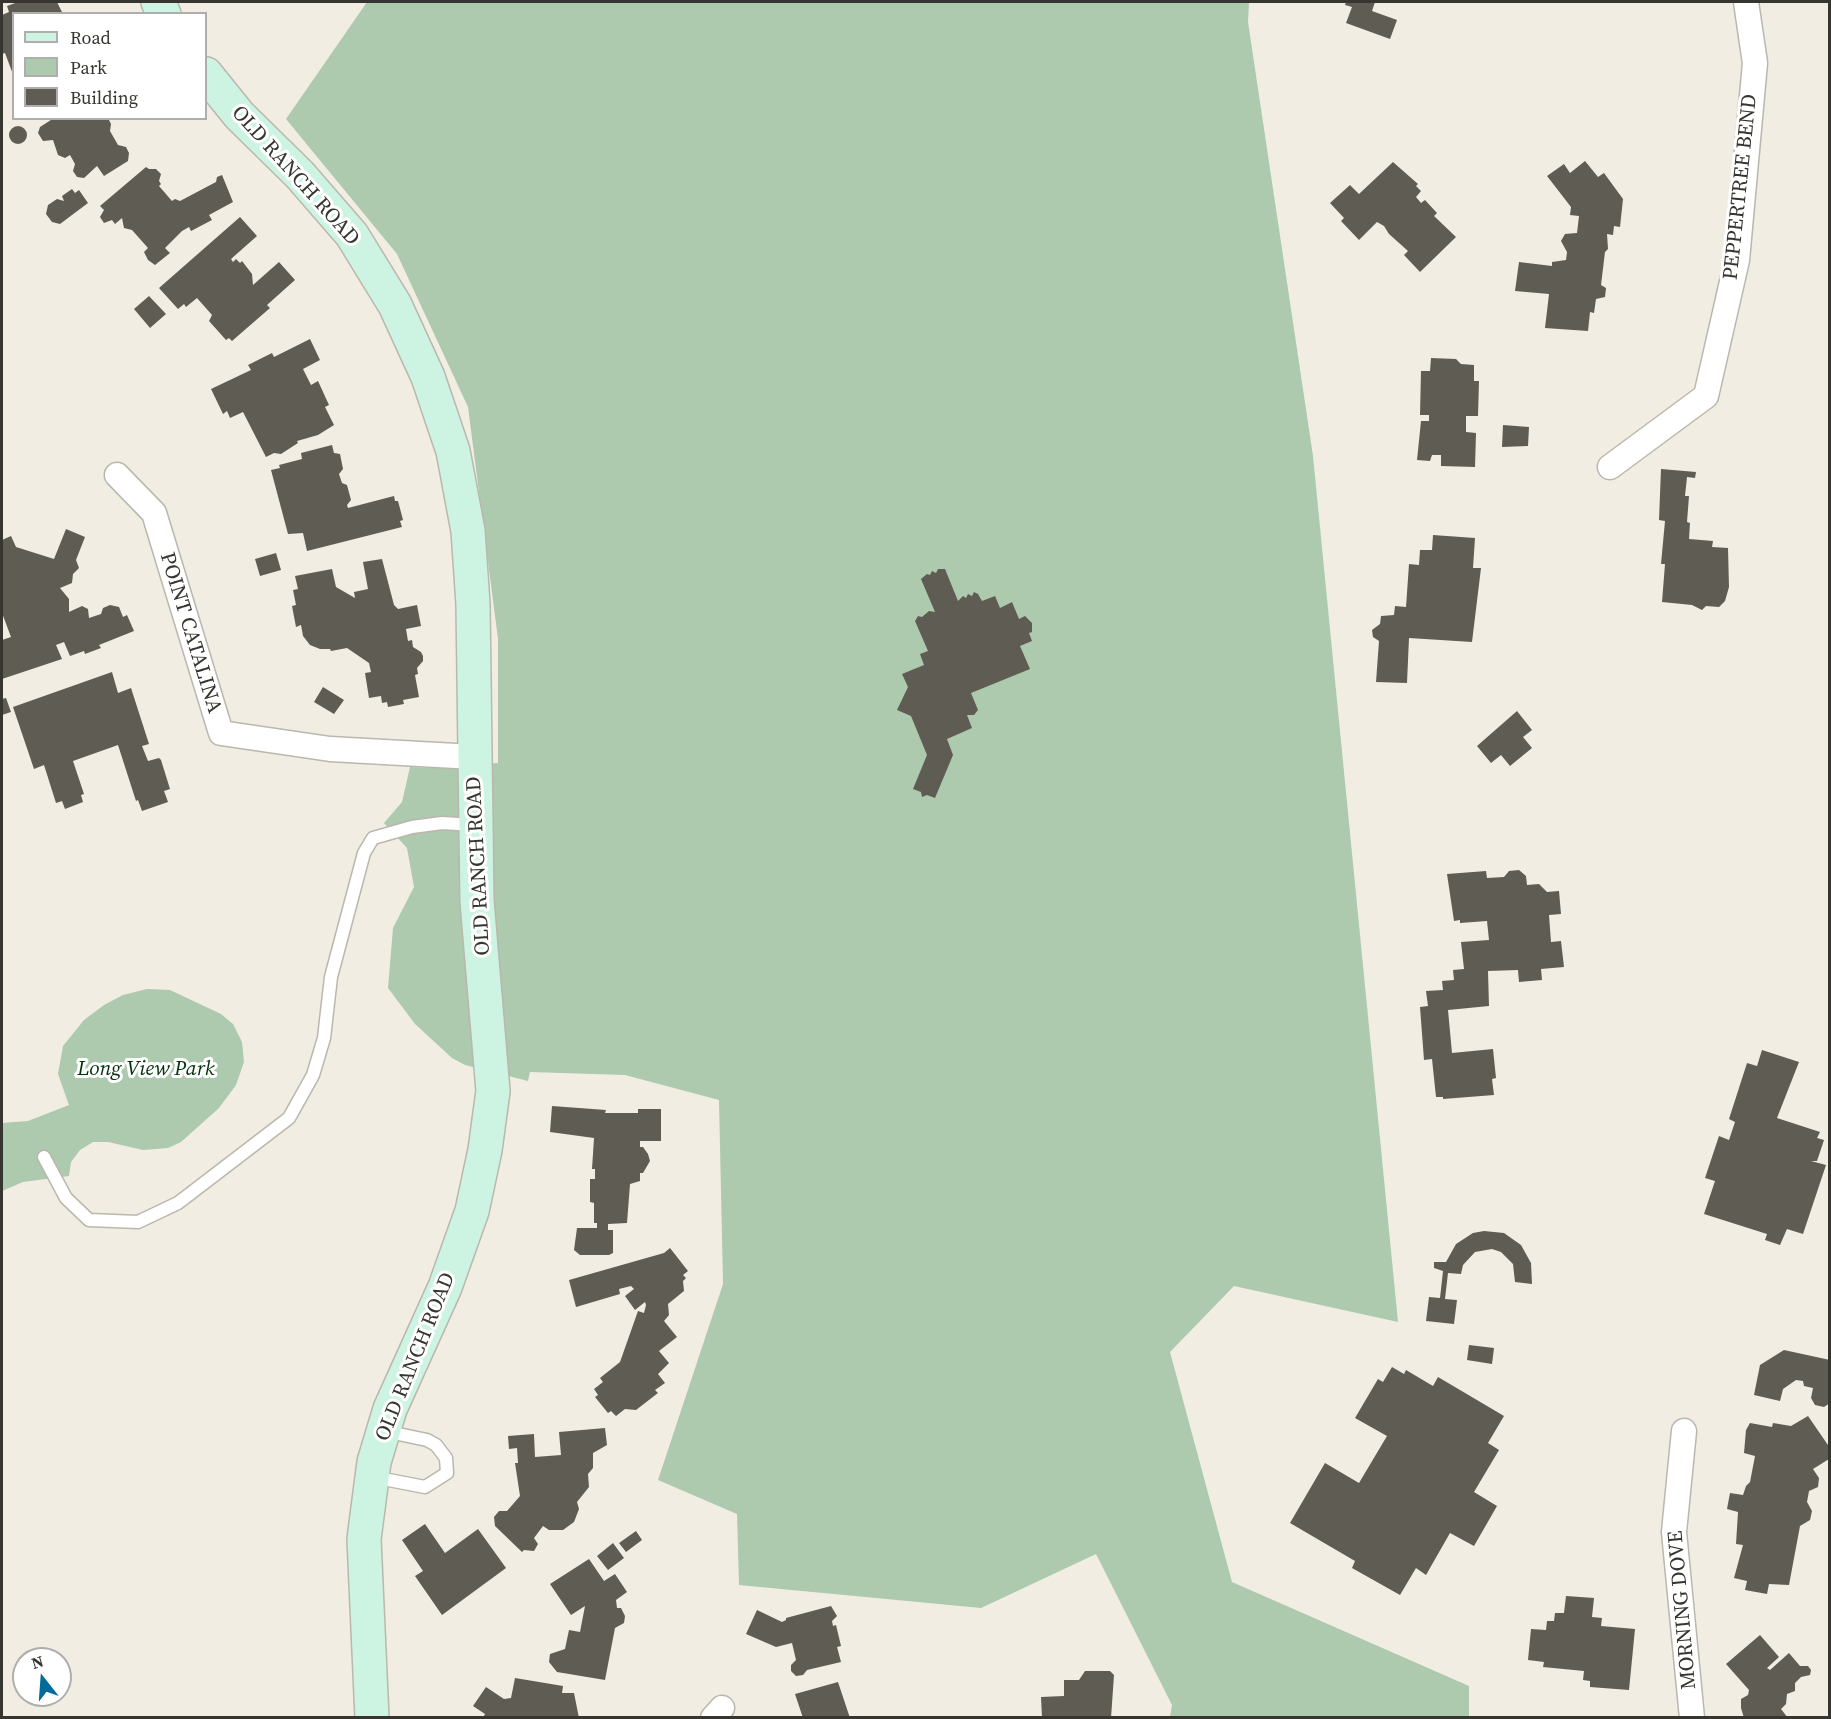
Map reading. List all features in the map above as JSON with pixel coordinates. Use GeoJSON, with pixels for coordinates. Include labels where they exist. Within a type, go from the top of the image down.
{"type":"FeatureCollection","features":[{"type":"Feature","properties":{"kind":"street","name":"PEPPERTREE BEND"},"geometry":{"type":"LineString","coordinates":[[1610,467],[1706,396],[1737,260],[1755,63],[1746,2]]}},
{"type":"Feature","properties":{"kind":"street","name":"OLD RANCH ROAD"},"geometry":{"type":"LineString","coordinates":[[207,75],[239,115],[300,176],[352,235],[395,305],[428,376],[453,451],[468,531],[473,604],[474,825],[477,901],[493,1091],[485,1150],[471,1211],[445,1287],[390,1409],[372,1477],[364,1539],[372,1718]]}},
{"type":"Feature","properties":{"kind":"street","name":"POINT CATALINA"},"geometry":{"type":"LineString","coordinates":[[117,475],[154,513],[221,733],[330,749],[474,757]]}},
{"type":"Feature","properties":{"kind":"street","name":"MORNING DOVE"},"geometry":{"type":"LineString","coordinates":[[1684,1431],[1674,1532],[1692,1718]]}},
{"type":"Feature","properties":{"kind":"lane"},"geometry":{"type":"LineString","coordinates":[[44,1157],[66,1198],[89,1220],[138,1222],[178,1203],[289,1118],[313,1076],[321,1048],[332,977],[368,845],[373,838],[412,827],[442,823],[474,825]]}},
{"type":"Feature","properties":{"kind":"lane"},"geometry":{"type":"LineString","coordinates":[[372,1477],[425,1487],[447,1473],[446,1458],[436,1445],[427,1440],[383,1431]]}},
{"type":"Feature","properties":{"kind":"green space"},"geometry":{"type":"Polygon","coordinates":[[[367,2],[1249,2],[1248,22],[1313,456],[1398,1322],[1234,1286],[1170,1352],[1232,1582],[1469,1686],[1469,1717],[1170,1717],[1172,1705],[1096,1554],[981,1608],[739,1585],[737,1514],[658,1480],[723,1284],[719,1100],[625,1075],[530,1072],[528,1081],[465,1065],[452,1058],[415,1024],[388,988],[393,928],[414,887],[407,848],[384,823],[402,802],[410,767],[436,768],[498,763],[498,639],[468,407],[397,254],[286,119],[367,2]]]}},
{"type":"Feature","properties":{"kind":"green space","name":"Long View Park"},"geometry":{"type":"Polygon","coordinates":[[[147,989],[170,990],[221,1014],[233,1024],[242,1042],[244,1062],[236,1085],[219,1108],[181,1142],[168,1148],[143,1150],[108,1142],[93,1142],[80,1150],[71,1162],[69,1176],[23,1182],[2,1191],[2,1123],[28,1121],[69,1105],[58,1074],[63,1046],[84,1020],[104,1005],[123,995],[147,989]]]}},
{"type":"Feature","properties":{"kind":"building"},"geometry":{"type":"Polygon","coordinates":[[[18,2],[57,2],[62,12],[12,12],[12,72],[5,53],[2,54],[2,15],[9,12],[7,6],[18,2]]]}},
{"type":"Feature","properties":{"kind":"building"},"geometry":{"type":"Polygon","coordinates":[[[1346,2],[1375,2],[1372,11],[1397,20],[1390,39],[1346,23],[1352,7],[1345,5],[1346,2]]]}},
{"type":"Feature","properties":{"kind":"building"},"geometry":{"type":"Polygon","coordinates":[[[51,120],[109,120],[110,131],[118,145],[126,147],[129,153],[128,161],[104,176],[97,166],[84,178],[77,177],[73,171],[75,164],[70,155],[65,158],[58,155],[53,140],[43,141],[38,133],[40,127],[51,120]]]}},
{"type":"Feature","properties":{"kind":"building"},"geometry":{"type":"Polygon","coordinates":[[[18,126],[24,129],[27,135],[24,141],[18,144],[12,141],[9,135],[12,129],[18,126]]]}},
{"type":"Feature","properties":{"kind":"building"},"geometry":{"type":"Polygon","coordinates":[[[1585,161],[1598,177],[1604,173],[1623,199],[1620,227],[1614,226],[1613,235],[1607,234],[1608,249],[1605,252],[1601,285],[1606,288],[1605,297],[1596,299],[1594,313],[1590,312],[1588,331],[1545,328],[1549,294],[1515,291],[1519,262],[1552,266],[1552,262],[1566,260],[1567,252],[1561,241],[1565,234],[1577,233],[1579,216],[1570,215],[1571,207],[1547,176],[1564,164],[1570,173],[1585,161]]]}},
{"type":"Feature","properties":{"kind":"building"},"geometry":{"type":"Polygon","coordinates":[[[1393,162],[1418,184],[1416,186],[1421,191],[1416,197],[1421,203],[1425,200],[1437,213],[1434,216],[1456,237],[1420,272],[1404,255],[1408,251],[1389,234],[1384,226],[1377,222],[1359,240],[1341,221],[1344,218],[1330,203],[1350,185],[1359,194],[1393,162]]]}},
{"type":"Feature","properties":{"kind":"building"},"geometry":{"type":"Polygon","coordinates":[[[146,167],[156,169],[161,174],[159,186],[172,201],[175,199],[180,201],[216,182],[217,177],[222,175],[233,202],[209,215],[212,220],[191,231],[189,227],[182,231],[165,248],[170,253],[155,265],[148,260],[144,252],[148,248],[132,230],[124,228],[122,218],[115,224],[112,220],[104,223],[100,217],[104,210],[100,206],[146,167]]]}},
{"type":"Feature","properties":{"kind":"building"},"geometry":{"type":"Polygon","coordinates":[[[72,189],[75,193],[79,190],[88,203],[60,224],[52,222],[46,214],[48,205],[57,199],[64,201],[62,196],[72,189]]]}},
{"type":"Feature","properties":{"kind":"building"},"geometry":{"type":"Polygon","coordinates":[[[240,217],[257,236],[231,259],[233,262],[236,259],[240,263],[242,261],[252,274],[253,285],[279,262],[295,280],[267,305],[270,308],[232,341],[229,338],[226,340],[209,321],[212,315],[197,298],[186,307],[184,304],[178,309],[159,288],[240,217]]]}},
{"type":"Feature","properties":{"kind":"building"},"geometry":{"type":"Polygon","coordinates":[[[149,296],[166,314],[150,328],[134,309],[149,296]]]}},
{"type":"Feature","properties":{"kind":"building"},"geometry":{"type":"Polygon","coordinates":[[[310,339],[320,360],[303,369],[311,385],[318,381],[329,405],[325,407],[334,425],[318,435],[297,441],[298,443],[281,454],[274,453],[266,457],[243,412],[230,418],[227,411],[223,414],[211,389],[251,370],[248,365],[272,353],[274,357],[310,339]]]}},
{"type":"Feature","properties":{"kind":"building"},"geometry":{"type":"Polygon","coordinates":[[[1431,358],[1456,359],[1461,364],[1474,365],[1474,381],[1479,381],[1478,416],[1466,416],[1466,432],[1476,433],[1475,467],[1441,466],[1441,455],[1432,455],[1430,461],[1417,460],[1421,421],[1429,421],[1429,415],[1420,415],[1421,371],[1430,371],[1431,358]]]}},
{"type":"Feature","properties":{"kind":"building"},"geometry":{"type":"Polygon","coordinates":[[[1503,425],[1529,427],[1528,446],[1502,447],[1503,425]]]}},
{"type":"Feature","properties":{"kind":"building"},"geometry":{"type":"Polygon","coordinates":[[[332,445],[334,453],[340,454],[343,469],[339,474],[342,483],[347,485],[351,500],[347,505],[348,508],[394,496],[395,501],[398,501],[403,520],[400,521],[402,527],[307,551],[303,533],[288,534],[271,470],[280,468],[279,465],[302,459],[301,453],[332,445]]]}},
{"type":"Feature","properties":{"kind":"building"},"geometry":{"type":"Polygon","coordinates":[[[1661,469],[1696,472],[1695,478],[1687,477],[1685,496],[1689,496],[1687,522],[1690,523],[1689,539],[1713,541],[1712,547],[1728,548],[1729,587],[1725,601],[1719,607],[1706,606],[1702,610],[1692,605],[1662,602],[1665,564],[1661,564],[1665,521],[1659,520],[1661,469]]]}},
{"type":"Feature","properties":{"kind":"building"},"geometry":{"type":"Polygon","coordinates":[[[66,529],[85,537],[76,560],[79,568],[73,574],[72,583],[60,588],[69,599],[69,612],[82,606],[88,609],[89,618],[101,614],[103,608],[110,605],[119,607],[123,617],[127,615],[134,631],[99,645],[101,648],[85,654],[84,651],[70,656],[64,642],[56,645],[62,659],[2,679],[2,640],[11,637],[2,613],[2,540],[11,536],[16,547],[54,559],[66,529]]]}},
{"type":"Feature","properties":{"kind":"building"},"geometry":{"type":"Polygon","coordinates":[[[1433,535],[1475,538],[1473,568],[1481,568],[1472,642],[1409,638],[1407,683],[1376,682],[1379,641],[1373,637],[1372,630],[1380,624],[1381,616],[1394,615],[1395,606],[1406,607],[1409,564],[1419,565],[1420,550],[1432,550],[1433,535]]]}},
{"type":"Feature","properties":{"kind":"building"},"geometry":{"type":"Polygon","coordinates":[[[276,553],[281,570],[260,576],[255,559],[276,553]]]}},
{"type":"Feature","properties":{"kind":"building"},"geometry":{"type":"Polygon","coordinates":[[[382,559],[394,605],[398,609],[417,605],[421,626],[406,629],[408,641],[412,640],[413,647],[423,656],[423,661],[417,668],[418,674],[415,675],[419,697],[403,700],[404,704],[388,707],[387,702],[382,703],[381,696],[369,698],[365,673],[371,672],[369,663],[347,648],[331,651],[310,645],[303,636],[301,625],[296,627],[292,606],[296,605],[293,590],[298,589],[295,576],[332,569],[336,587],[355,598],[354,592],[368,589],[363,562],[382,559]]]}},
{"type":"Feature","properties":{"kind":"building"},"geometry":{"type":"Polygon","coordinates":[[[938,569],[945,569],[958,601],[963,596],[966,598],[968,594],[972,596],[974,592],[982,601],[995,596],[1000,608],[1012,602],[1019,619],[1025,616],[1032,623],[1032,632],[1029,633],[1032,641],[1020,646],[1030,669],[971,693],[978,710],[974,715],[967,715],[972,728],[947,739],[953,755],[935,798],[927,795],[922,797],[921,792],[913,789],[927,755],[911,716],[897,710],[908,687],[902,674],[924,665],[920,654],[928,651],[915,621],[918,616],[922,617],[929,611],[935,612],[921,579],[927,574],[930,575],[932,571],[936,573],[938,569]]]}},
{"type":"Feature","properties":{"kind":"building"},"geometry":{"type":"Polygon","coordinates":[[[112,672],[118,693],[131,688],[149,744],[142,746],[148,761],[159,758],[161,760],[170,789],[164,791],[168,802],[142,811],[138,800],[136,801],[118,745],[73,761],[84,794],[81,795],[83,802],[65,809],[62,801],[56,803],[44,765],[34,769],[13,707],[112,672]]]}},
{"type":"Feature","properties":{"kind":"building"},"geometry":{"type":"Polygon","coordinates":[[[323,687],[344,700],[334,714],[314,702],[323,687]]]}},
{"type":"Feature","properties":{"kind":"building"},"geometry":{"type":"Polygon","coordinates":[[[6,698],[11,712],[2,715],[2,699],[6,698]]]}},
{"type":"Feature","properties":{"kind":"building"},"geometry":{"type":"Polygon","coordinates":[[[1517,711],[1532,730],[1523,737],[1532,748],[1510,766],[1501,755],[1491,763],[1477,746],[1517,711]]]}},
{"type":"Feature","properties":{"kind":"building"},"geometry":{"type":"Polygon","coordinates":[[[1519,870],[1526,876],[1527,885],[1539,884],[1547,892],[1559,891],[1561,914],[1549,915],[1551,942],[1561,941],[1564,967],[1541,969],[1542,980],[1519,982],[1518,970],[1488,971],[1489,1006],[1448,1010],[1452,1053],[1493,1049],[1496,1078],[1492,1079],[1494,1095],[1443,1099],[1443,1097],[1436,1097],[1432,1059],[1424,1060],[1420,1007],[1428,1006],[1426,991],[1443,990],[1442,981],[1454,980],[1453,970],[1464,969],[1461,942],[1489,940],[1487,921],[1460,923],[1460,920],[1454,921],[1447,874],[1486,871],[1487,878],[1504,877],[1509,871],[1519,870]]]}},
{"type":"Feature","properties":{"kind":"building"},"geometry":{"type":"Polygon","coordinates":[[[1762,1050],[1799,1062],[1777,1118],[1820,1132],[1817,1138],[1824,1140],[1817,1161],[1811,1161],[1826,1165],[1803,1234],[1787,1229],[1780,1245],[1765,1240],[1767,1234],[1704,1214],[1715,1181],[1705,1178],[1719,1136],[1729,1140],[1735,1122],[1729,1119],[1747,1063],[1757,1066],[1762,1050]]]}},
{"type":"Feature","properties":{"kind":"building"},"geometry":{"type":"Polygon","coordinates":[[[552,1106],[606,1110],[605,1113],[638,1113],[638,1109],[661,1109],[661,1141],[640,1141],[640,1147],[643,1147],[648,1154],[650,1161],[643,1173],[640,1173],[640,1181],[630,1184],[627,1223],[608,1224],[608,1230],[613,1230],[613,1253],[609,1255],[580,1255],[574,1250],[577,1228],[597,1228],[597,1223],[594,1223],[594,1203],[590,1202],[590,1179],[595,1179],[595,1169],[592,1169],[594,1138],[550,1132],[552,1106]]]}},
{"type":"Feature","properties":{"kind":"building"},"geometry":{"type":"Polygon","coordinates":[[[1484,1231],[1504,1233],[1521,1245],[1531,1263],[1532,1284],[1515,1282],[1513,1264],[1501,1252],[1492,1249],[1475,1252],[1463,1265],[1461,1274],[1448,1273],[1445,1299],[1457,1300],[1454,1324],[1426,1321],[1429,1297],[1440,1298],[1443,1271],[1434,1268],[1434,1262],[1446,1262],[1456,1244],[1473,1233],[1484,1231]]]}},
{"type":"Feature","properties":{"kind":"building"},"geometry":{"type":"Polygon","coordinates":[[[670,1248],[688,1271],[683,1275],[686,1278],[683,1281],[684,1291],[668,1304],[669,1315],[664,1321],[677,1337],[659,1351],[669,1363],[658,1374],[665,1383],[655,1390],[658,1393],[636,1410],[625,1409],[616,1416],[611,1411],[608,1413],[595,1397],[598,1395],[594,1389],[603,1382],[600,1378],[620,1362],[638,1311],[644,1313],[645,1302],[635,1310],[625,1296],[634,1289],[631,1286],[619,1289],[620,1294],[576,1307],[569,1280],[664,1253],[670,1248]]]}},
{"type":"Feature","properties":{"kind":"building"},"geometry":{"type":"Polygon","coordinates":[[[1469,1345],[1494,1348],[1492,1364],[1467,1360],[1469,1345]]]}},
{"type":"Feature","properties":{"kind":"building"},"geometry":{"type":"Polygon","coordinates":[[[1784,1350],[1830,1360],[1830,1403],[1824,1407],[1815,1405],[1811,1398],[1813,1388],[1804,1386],[1803,1381],[1796,1380],[1783,1389],[1780,1401],[1754,1395],[1760,1365],[1784,1350]]]}},
{"type":"Feature","properties":{"kind":"building"},"geometry":{"type":"Polygon","coordinates":[[[1392,1367],[1404,1374],[1406,1370],[1433,1386],[1438,1377],[1504,1416],[1488,1443],[1499,1450],[1474,1492],[1497,1506],[1474,1546],[1450,1533],[1426,1575],[1416,1568],[1400,1595],[1352,1568],[1355,1561],[1290,1523],[1325,1463],[1359,1483],[1387,1436],[1355,1418],[1378,1379],[1383,1382],[1392,1367]]]}},
{"type":"Feature","properties":{"kind":"building"},"geometry":{"type":"Polygon","coordinates":[[[1808,1416],[1830,1448],[1829,1459],[1813,1469],[1819,1478],[1818,1487],[1809,1491],[1807,1502],[1812,1511],[1810,1520],[1800,1526],[1789,1585],[1769,1584],[1767,1594],[1745,1590],[1747,1581],[1734,1578],[1743,1545],[1736,1544],[1738,1512],[1727,1509],[1730,1493],[1743,1495],[1750,1482],[1755,1456],[1744,1453],[1746,1430],[1750,1423],[1772,1427],[1773,1423],[1791,1426],[1808,1416]]]}},
{"type":"Feature","properties":{"kind":"building"},"geometry":{"type":"Polygon","coordinates":[[[605,1428],[607,1445],[593,1453],[593,1468],[588,1474],[589,1487],[577,1502],[579,1509],[574,1522],[563,1530],[549,1530],[543,1526],[534,1538],[538,1544],[534,1551],[524,1550],[522,1552],[495,1526],[494,1517],[499,1511],[507,1511],[520,1496],[515,1463],[518,1463],[517,1448],[509,1449],[508,1436],[534,1434],[535,1457],[561,1455],[559,1432],[605,1428]]]}},
{"type":"Feature","properties":{"kind":"building"},"geometry":{"type":"Polygon","coordinates":[[[425,1524],[445,1553],[478,1529],[506,1568],[442,1615],[415,1576],[423,1571],[402,1540],[425,1524]]]}},
{"type":"Feature","properties":{"kind":"building"},"geometry":{"type":"Polygon","coordinates":[[[636,1531],[642,1540],[626,1552],[619,1543],[636,1531]]]}},
{"type":"Feature","properties":{"kind":"building"},"geometry":{"type":"Polygon","coordinates":[[[613,1543],[624,1558],[608,1570],[597,1556],[613,1543]]]}},
{"type":"Feature","properties":{"kind":"building"},"geometry":{"type":"Polygon","coordinates":[[[589,1559],[604,1581],[615,1574],[627,1592],[616,1600],[617,1608],[621,1608],[625,1616],[624,1623],[615,1628],[605,1680],[557,1672],[549,1662],[550,1654],[565,1649],[569,1630],[580,1632],[585,1606],[571,1615],[550,1584],[589,1559]]]}},
{"type":"Feature","properties":{"kind":"building"},"geometry":{"type":"Polygon","coordinates":[[[1566,1596],[1594,1598],[1592,1617],[1602,1618],[1601,1626],[1635,1629],[1629,1690],[1590,1687],[1590,1681],[1583,1680],[1584,1671],[1543,1667],[1544,1662],[1528,1660],[1531,1629],[1546,1630],[1547,1621],[1554,1621],[1555,1613],[1564,1613],[1566,1596]]]}},
{"type":"Feature","properties":{"kind":"building"},"geometry":{"type":"Polygon","coordinates":[[[831,1606],[837,1616],[832,1621],[833,1626],[836,1625],[841,1646],[837,1647],[841,1662],[807,1670],[803,1675],[796,1676],[791,1671],[791,1665],[796,1660],[792,1643],[776,1647],[746,1634],[757,1610],[782,1622],[786,1618],[831,1606]]]}},
{"type":"Feature","properties":{"kind":"building"},"geometry":{"type":"Polygon","coordinates":[[[1760,1635],[1779,1657],[1767,1668],[1770,1670],[1789,1653],[1800,1666],[1808,1666],[1811,1670],[1810,1675],[1801,1677],[1795,1683],[1795,1691],[1787,1694],[1786,1704],[1781,1709],[1788,1718],[1744,1718],[1741,1699],[1748,1695],[1749,1690],[1726,1664],[1760,1635]]]}},
{"type":"Feature","properties":{"kind":"building"},"geometry":{"type":"Polygon","coordinates":[[[1085,1671],[1110,1671],[1114,1675],[1111,1718],[1042,1718],[1041,1697],[1064,1696],[1064,1680],[1079,1680],[1085,1671]]]}},
{"type":"Feature","properties":{"kind":"building"},"geometry":{"type":"Polygon","coordinates":[[[515,1678],[563,1686],[562,1693],[574,1693],[579,1718],[483,1718],[485,1714],[473,1706],[486,1687],[504,1699],[511,1698],[515,1678]]]}},
{"type":"Feature","properties":{"kind":"building"},"geometry":{"type":"Polygon","coordinates":[[[838,1682],[850,1718],[803,1718],[795,1694],[838,1682]]]}}]}
